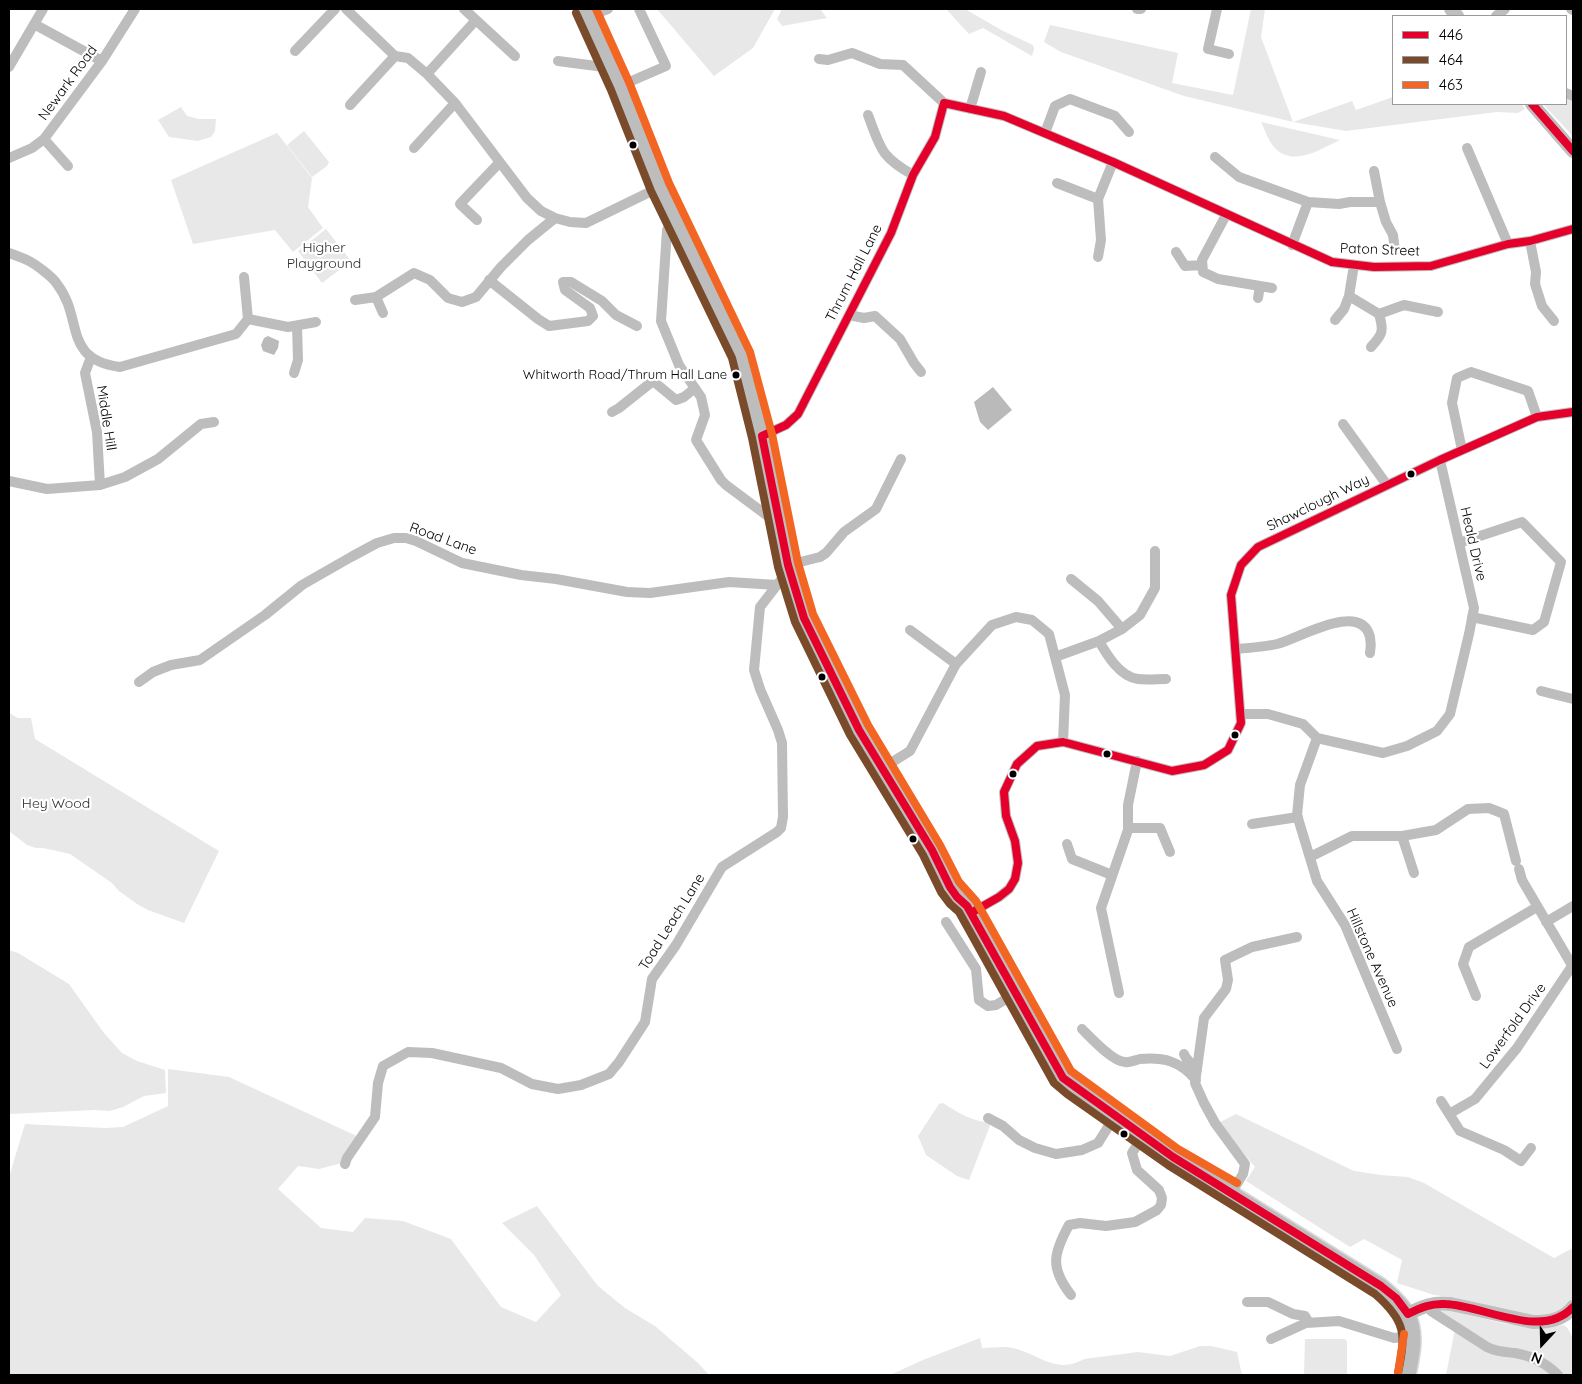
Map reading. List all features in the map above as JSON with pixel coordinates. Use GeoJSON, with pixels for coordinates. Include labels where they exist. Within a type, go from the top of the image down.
{"type":"FeatureCollection","features":[{"type":"Feature","properties":{"kind":"main road"},"geometry":{"type":"LineString","coordinates":[[587,13],[620,86],[660,186],[741,355],[762,436],[788,566],[804,618],[859,730],[932,850],[950,887],[967,906],[1063,1078],[1173,1157],[1381,1286],[1396,1298],[1408,1314],[1414,1336],[1413,1353],[1408,1375]]}},
{"type":"Feature","properties":{"kind":"main road"},"geometry":{"type":"LineString","coordinates":[[1533,105],[1573,151]]}},
{"type":"Feature","properties":{"kind":"main road"},"geometry":{"type":"LineString","coordinates":[[1408,1314],[1438,1302],[1533,1322],[1542,1322],[1562,1317],[1573,1308]]}},
{"type":"Feature","properties":{"kind":"street"},"geometry":{"type":"LineString","coordinates":[[9,67],[43,9]]}},
{"type":"Feature","properties":{"kind":"street","name":"Newark Road"},"geometry":{"type":"LineString","coordinates":[[9,158],[32,148],[44,139],[102,61],[135,9]]}},
{"type":"Feature","properties":{"kind":"street"},"geometry":{"type":"LineString","coordinates":[[295,51],[334,9]]}},
{"type":"Feature","properties":{"kind":"street"},"geometry":{"type":"LineString","coordinates":[[346,9],[395,56],[408,58],[427,74],[455,103],[499,163],[527,198],[541,211],[554,218],[586,223],[660,186]]}},
{"type":"Feature","properties":{"kind":"street"},"geometry":{"type":"LineString","coordinates":[[464,9],[515,56]]}},
{"type":"Feature","properties":{"kind":"street"},"geometry":{"type":"LineString","coordinates":[[587,13],[608,9]]}},
{"type":"Feature","properties":{"kind":"street"},"geometry":{"type":"LineString","coordinates":[[620,86],[666,66],[639,9]]}},
{"type":"Feature","properties":{"kind":"street"},"geometry":{"type":"LineString","coordinates":[[1216,9],[1208,49],[1229,54]]}},
{"type":"Feature","properties":{"kind":"street"},"geometry":{"type":"LineString","coordinates":[[427,74],[476,20]]}},
{"type":"Feature","properties":{"kind":"street"},"geometry":{"type":"LineString","coordinates":[[34,24],[102,61]]}},
{"type":"Feature","properties":{"kind":"street"},"geometry":{"type":"LineString","coordinates":[[825,62],[852,53],[880,64],[903,65],[944,104]]}},
{"type":"Feature","properties":{"kind":"street"},"geometry":{"type":"LineString","coordinates":[[350,105],[395,56]]}},
{"type":"Feature","properties":{"kind":"street"},"geometry":{"type":"LineString","coordinates":[[558,62],[612,68]]}},
{"type":"Feature","properties":{"kind":"street"},"geometry":{"type":"LineString","coordinates":[[970,109],[981,72]]}},
{"type":"Feature","properties":{"kind":"street"},"geometry":{"type":"LineString","coordinates":[[1045,134],[1055,106],[1070,99],[1115,116],[1129,132]]}},
{"type":"Feature","properties":{"kind":"street"},"geometry":{"type":"LineString","coordinates":[[414,148],[455,103]]}},
{"type":"Feature","properties":{"kind":"street","name":"Paton Street"},"geometry":{"type":"LineString","coordinates":[[944,104],[1004,116],[1113,162],[1332,262],[1374,267],[1431,266],[1508,244],[1530,241],[1573,229]]}},
{"type":"Feature","properties":{"kind":"street","name":"Thrum Hall Lane"},"geometry":{"type":"LineString","coordinates":[[762,436],[786,425],[798,414],[891,233],[913,175],[935,137],[944,104]]}},
{"type":"Feature","properties":{"kind":"street"},"geometry":{"type":"LineString","coordinates":[[868,115],[882,152],[894,164],[913,175]]}},
{"type":"Feature","properties":{"kind":"street"},"geometry":{"type":"LineString","coordinates":[[44,139],[68,166]]}},
{"type":"Feature","properties":{"kind":"street"},"geometry":{"type":"LineString","coordinates":[[1467,148],[1508,244]]}},
{"type":"Feature","properties":{"kind":"street"},"geometry":{"type":"LineString","coordinates":[[1215,157],[1239,177],[1308,202],[1339,204],[1380,202]]}},
{"type":"Feature","properties":{"kind":"street"},"geometry":{"type":"LineString","coordinates":[[1098,257],[1101,240],[1098,200],[1113,162]]}},
{"type":"Feature","properties":{"kind":"street"},"geometry":{"type":"LineString","coordinates":[[477,220],[460,204],[499,163]]}},
{"type":"Feature","properties":{"kind":"street"},"geometry":{"type":"LineString","coordinates":[[1374,171],[1380,202],[1386,222],[1393,235],[1395,251]]}},
{"type":"Feature","properties":{"kind":"street"},"geometry":{"type":"LineString","coordinates":[[1057,183],[1098,200]]}},
{"type":"Feature","properties":{"kind":"street"},"geometry":{"type":"LineString","coordinates":[[1292,245],[1308,202]]}},
{"type":"Feature","properties":{"kind":"street"},"geometry":{"type":"LineString","coordinates":[[1226,215],[1202,260],[1203,272],[1218,279],[1272,288]]}},
{"type":"Feature","properties":{"kind":"street"},"geometry":{"type":"LineString","coordinates":[[675,217],[667,230],[661,321],[679,365],[701,397],[705,415],[696,440],[726,485],[769,517],[779,522]]}},
{"type":"Feature","properties":{"kind":"street"},"geometry":{"type":"LineString","coordinates":[[355,300],[376,297],[414,273],[430,280],[448,298],[462,302],[476,297],[489,280],[528,240],[554,218]]}},
{"type":"Feature","properties":{"kind":"street"},"geometry":{"type":"LineString","coordinates":[[1530,241],[1536,272],[1536,284],[1542,306],[1554,321]]}},
{"type":"Feature","properties":{"kind":"street"},"geometry":{"type":"LineString","coordinates":[[1176,252],[1184,266],[1202,265]]}},
{"type":"Feature","properties":{"kind":"street"},"geometry":{"type":"LineString","coordinates":[[9,253],[28,260],[57,283],[67,304],[80,345],[91,357],[104,364],[120,366],[236,334],[248,319],[244,277]]}},
{"type":"Feature","properties":{"kind":"street"},"geometry":{"type":"LineString","coordinates":[[1335,320],[1344,309],[1349,296],[1354,265]]}},
{"type":"Feature","properties":{"kind":"street"},"geometry":{"type":"LineString","coordinates":[[489,280],[549,326],[588,321],[593,316],[590,308],[565,290],[562,282],[571,282],[602,301],[616,315],[637,326]]}},
{"type":"Feature","properties":{"kind":"street"},"geometry":{"type":"LineString","coordinates":[[1258,298],[1260,286]]}},
{"type":"Feature","properties":{"kind":"street"},"geometry":{"type":"LineString","coordinates":[[1349,296],[1380,314],[1383,327],[1380,337],[1371,347]]}},
{"type":"Feature","properties":{"kind":"street"},"geometry":{"type":"LineString","coordinates":[[376,297],[383,313]]}},
{"type":"Feature","properties":{"kind":"street"},"geometry":{"type":"LineString","coordinates":[[1380,314],[1404,304],[1438,312]]}},
{"type":"Feature","properties":{"kind":"street"},"geometry":{"type":"LineString","coordinates":[[849,316],[864,318],[875,316],[900,339],[921,372]]}},
{"type":"Feature","properties":{"kind":"street"},"geometry":{"type":"LineString","coordinates":[[248,319],[288,328],[316,322]]}},
{"type":"Feature","properties":{"kind":"street"},"geometry":{"type":"LineString","coordinates":[[294,373],[298,360],[297,326]]}},
{"type":"Feature","properties":{"kind":"street","name":"Middle Hill"},"geometry":{"type":"LineString","coordinates":[[91,357],[85,373],[97,432],[100,485]]}},
{"type":"Feature","properties":{"kind":"street"},"geometry":{"type":"LineString","coordinates":[[1462,450],[1452,403],[1457,378],[1471,372],[1528,391],[1537,417]]}},
{"type":"Feature","properties":{"kind":"street"},"geometry":{"type":"LineString","coordinates":[[612,412],[653,381],[676,400],[684,398],[695,388]]}},
{"type":"Feature","properties":{"kind":"street","name":"Shawclough Way"},"geometry":{"type":"LineString","coordinates":[[971,913],[999,897],[1009,889],[1015,879],[1018,863],[1015,841],[1006,816],[1004,792],[1017,764],[1037,746],[1063,742],[1172,770],[1204,765],[1228,750],[1241,723],[1231,595],[1240,565],[1258,547],[1440,460],[1537,417],[1573,412]]}},
{"type":"Feature","properties":{"kind":"street"},"geometry":{"type":"LineString","coordinates":[[9,481],[47,489],[100,485],[125,477],[158,459],[201,424],[214,422]]}},
{"type":"Feature","properties":{"kind":"street"},"geometry":{"type":"LineString","coordinates":[[1343,424],[1387,485]]}},
{"type":"Feature","properties":{"kind":"street"},"geometry":{"type":"LineString","coordinates":[[788,566],[820,557],[826,553],[844,532],[876,509],[901,459]]}},
{"type":"Feature","properties":{"kind":"street","name":"Heald Drive"},"geometry":{"type":"LineString","coordinates":[[1317,738],[1383,753],[1407,746],[1437,731],[1450,714],[1474,608],[1440,460]]}},
{"type":"Feature","properties":{"kind":"street"},"geometry":{"type":"LineString","coordinates":[[1459,544],[1522,522],[1561,562],[1544,622],[1533,630],[1472,617]]}},
{"type":"Feature","properties":{"kind":"street","name":"Road Lane"},"geometry":{"type":"LineString","coordinates":[[139,682],[153,672],[171,665],[200,660],[265,615],[302,585],[377,543],[394,538],[406,538],[416,541],[462,563],[521,575],[575,582],[627,592],[650,593],[729,582],[777,585]]}},
{"type":"Feature","properties":{"kind":"street"},"geometry":{"type":"LineString","coordinates":[[1055,657],[1099,641],[1122,629],[1140,615],[1155,588],[1155,551]]}},
{"type":"Feature","properties":{"kind":"street","name":"Toad Leach Lane"},"geometry":{"type":"LineString","coordinates":[[345,1164],[347,1158],[375,1117],[378,1083],[383,1066],[408,1052],[432,1053],[460,1058],[501,1068],[532,1084],[558,1088],[581,1085],[609,1074],[619,1062],[645,1022],[652,979],[676,945],[722,867],[781,828],[783,816],[782,743],[754,670],[760,607],[784,576],[788,566]]}},
{"type":"Feature","properties":{"kind":"street"},"geometry":{"type":"LineString","coordinates":[[1071,579],[1098,601],[1122,629]]}},
{"type":"Feature","properties":{"kind":"street"},"geometry":{"type":"LineString","coordinates":[[881,769],[910,751],[956,664],[992,625],[1016,618],[1032,620],[1049,634],[1064,695],[1063,742]]}},
{"type":"Feature","properties":{"kind":"street"},"geometry":{"type":"LineString","coordinates":[[1235,650],[1278,644],[1327,625],[1354,621],[1368,631],[1371,638],[1370,653]]}},
{"type":"Feature","properties":{"kind":"street"},"geometry":{"type":"LineString","coordinates":[[910,630],[956,664]]}},
{"type":"Feature","properties":{"kind":"street"},"geometry":{"type":"LineString","coordinates":[[1099,641],[1108,658],[1118,668],[1135,679],[1166,679]]}},
{"type":"Feature","properties":{"kind":"street"},"geometry":{"type":"LineString","coordinates":[[1541,691],[1573,699]]}},
{"type":"Feature","properties":{"kind":"street"},"geometry":{"type":"LineString","coordinates":[[1240,714],[1268,714],[1303,724],[1317,738]]}},
{"type":"Feature","properties":{"kind":"street","name":"Hillstone Avenue"},"geometry":{"type":"LineString","coordinates":[[1317,738],[1300,785],[1298,817],[1317,881],[1345,925],[1397,1049]]}},
{"type":"Feature","properties":{"kind":"street"},"geometry":{"type":"LineString","coordinates":[[1119,993],[1100,908],[1128,828],[1128,805],[1137,761]]}},
{"type":"Feature","properties":{"kind":"street"},"geometry":{"type":"LineString","coordinates":[[1310,857],[1352,836],[1402,836],[1436,830],[1468,809],[1489,808],[1504,814],[1522,880],[1573,967]]}},
{"type":"Feature","properties":{"kind":"street"},"geometry":{"type":"LineString","coordinates":[[1252,824],[1298,817]]}},
{"type":"Feature","properties":{"kind":"street"},"geometry":{"type":"LineString","coordinates":[[1128,828],[1160,828],[1170,852]]}},
{"type":"Feature","properties":{"kind":"street"},"geometry":{"type":"LineString","coordinates":[[1402,836],[1414,873]]}},
{"type":"Feature","properties":{"kind":"street"},"geometry":{"type":"LineString","coordinates":[[1067,844],[1072,860],[1112,875]]}},
{"type":"Feature","properties":{"kind":"street"},"geometry":{"type":"LineString","coordinates":[[1546,922],[1573,906]]}},
{"type":"Feature","properties":{"kind":"street"},"geometry":{"type":"LineString","coordinates":[[1476,996],[1464,964],[1469,947],[1537,907]]}},
{"type":"Feature","properties":{"kind":"street"},"geometry":{"type":"LineString","coordinates":[[946,922],[976,969],[979,1000],[988,1006],[996,1005],[1016,993]]}},
{"type":"Feature","properties":{"kind":"street"},"geometry":{"type":"LineString","coordinates":[[1232,1192],[1243,1174],[1245,1164],[1215,1123],[1195,1083],[1205,1014],[1226,989],[1228,980],[1226,960],[1252,947],[1297,938]]}},
{"type":"Feature","properties":{"kind":"street","name":"Lowerfold Drive"},"geometry":{"type":"LineString","coordinates":[[1449,1114],[1475,1099],[1481,1092],[1518,1048],[1573,967]]}},
{"type":"Feature","properties":{"kind":"street"},"geometry":{"type":"LineString","coordinates":[[1082,1029],[1106,1052],[1124,1063],[1156,1058],[1170,1060],[1196,1075]]}},
{"type":"Feature","properties":{"kind":"street"},"geometry":{"type":"LineString","coordinates":[[1184,1054],[1196,1075]]}},
{"type":"Feature","properties":{"kind":"street"},"geometry":{"type":"LineString","coordinates":[[1441,1102],[1460,1130],[1521,1160],[1531,1148]]}},
{"type":"Feature","properties":{"kind":"street"},"geometry":{"type":"LineString","coordinates":[[988,1118],[1003,1126],[1019,1140],[1035,1148],[1056,1154],[1082,1150],[1098,1143],[1115,1116]]}},
{"type":"Feature","properties":{"kind":"street"},"geometry":{"type":"LineString","coordinates":[[1071,1295],[1060,1280],[1056,1269],[1057,1246],[1068,1225],[1106,1226],[1135,1222],[1157,1210],[1161,1205],[1162,1198],[1158,1190],[1137,1170],[1132,1152],[1143,1136]]}},
{"type":"Feature","properties":{"kind":"street"},"geometry":{"type":"LineString","coordinates":[[1247,1302],[1268,1302],[1293,1314],[1306,1316],[1309,1323]]}},
{"type":"Feature","properties":{"kind":"street"},"geometry":{"type":"LineString","coordinates":[[1427,1305],[1431,1311],[1487,1348],[1538,1360],[1558,1375]]}},
{"type":"Feature","properties":{"kind":"street"},"geometry":{"type":"LineString","coordinates":[[1271,1339],[1309,1323],[1339,1321],[1394,1338],[1414,1336]]}},
{"type":"Feature","properties":{"kind":"green space"},"geometry":{"type":"Polygon","coordinates":[[[657,9],[775,9],[753,48],[714,76],[657,9]]]}},
{"type":"Feature","properties":{"kind":"green space"},"geometry":{"type":"Polygon","coordinates":[[[782,9],[820,9],[827,18],[782,26],[777,19],[782,9]]]}},
{"type":"Feature","properties":{"kind":"green space"},"geometry":{"type":"Polygon","coordinates":[[[946,9],[965,9],[1003,31],[1033,45],[1032,56],[983,28],[969,34],[946,9]]]}},
{"type":"Feature","properties":{"kind":"green space"},"geometry":{"type":"Polygon","coordinates":[[[1251,9],[1265,9],[1261,37],[1293,122],[1184,96],[1061,52],[1044,42],[1050,25],[1178,53],[1172,83],[1233,95],[1251,9]]]}},
{"type":"Feature","properties":{"kind":"green space"},"geometry":{"type":"Polygon","coordinates":[[[1392,97],[1392,105],[1522,105],[1525,109],[1518,113],[1497,112],[1346,131],[1293,122],[1352,101],[1356,110],[1392,97]]]}},
{"type":"Feature","properties":{"kind":"green space"},"geometry":{"type":"Polygon","coordinates":[[[1567,98],[1573,100],[1573,140],[1569,132],[1544,105],[1567,105],[1567,98]]]}},
{"type":"Feature","properties":{"kind":"green space"},"geometry":{"type":"Polygon","coordinates":[[[181,107],[187,116],[199,119],[216,119],[215,131],[211,137],[198,141],[169,137],[158,120],[181,107]]]}},
{"type":"Feature","properties":{"kind":"green space"},"geometry":{"type":"Polygon","coordinates":[[[1261,122],[1340,140],[1307,155],[1289,156],[1281,153],[1274,147],[1261,122]]]}},
{"type":"Feature","properties":{"kind":"green space"},"geometry":{"type":"Polygon","coordinates":[[[304,131],[329,162],[327,166],[312,177],[287,145],[304,131]]]}},
{"type":"Feature","properties":{"kind":"green space"},"geometry":{"type":"Polygon","coordinates":[[[277,133],[312,178],[308,207],[323,228],[293,252],[275,230],[193,244],[171,180],[277,133]]]}},
{"type":"Feature","properties":{"kind":"green space","name":"Higher Playground"},"geometry":{"type":"Polygon","coordinates":[[[326,229],[351,261],[322,283],[298,251],[326,229]]]}},
{"type":"Feature","properties":{"kind":"green space","name":"Hey Wood"},"geometry":{"type":"Polygon","coordinates":[[[9,713],[18,718],[31,718],[35,739],[219,851],[184,923],[137,904],[119,891],[112,883],[70,854],[27,845],[9,831],[9,713]]]}},
{"type":"Feature","properties":{"kind":"green space"},"geometry":{"type":"Polygon","coordinates":[[[9,950],[18,953],[69,984],[104,1033],[122,1053],[137,1061],[165,1070],[166,1093],[144,1096],[123,1107],[110,1111],[9,1114],[9,950]]]}},
{"type":"Feature","properties":{"kind":"green space"},"geometry":{"type":"Polygon","coordinates":[[[168,1069],[229,1077],[361,1138],[346,1162],[319,1169],[298,1166],[278,1189],[321,1228],[353,1232],[365,1218],[403,1221],[451,1239],[501,1307],[536,1322],[561,1295],[534,1255],[502,1223],[537,1206],[598,1286],[625,1308],[655,1326],[709,1375],[9,1375],[9,1177],[25,1124],[105,1128],[123,1127],[168,1106],[168,1069]]]}},
{"type":"Feature","properties":{"kind":"green space"},"geometry":{"type":"Polygon","coordinates":[[[943,1103],[966,1116],[991,1123],[969,1180],[957,1176],[926,1155],[918,1136],[939,1104],[943,1103]]]}},
{"type":"Feature","properties":{"kind":"green space"},"geometry":{"type":"Polygon","coordinates":[[[1236,1114],[1354,1171],[1408,1177],[1424,1183],[1554,1258],[1573,1248],[1573,1300],[1560,1312],[1548,1316],[1532,1316],[1452,1297],[1434,1295],[1397,1283],[1402,1260],[1364,1239],[1350,1247],[1246,1181],[1255,1167],[1220,1122],[1236,1114]]]}},
{"type":"Feature","properties":{"kind":"green space"},"geometry":{"type":"Polygon","coordinates":[[[1449,1310],[1506,1324],[1544,1328],[1564,1325],[1568,1329],[1573,1341],[1573,1375],[1562,1375],[1494,1346],[1437,1311],[1449,1310]]]}},
{"type":"Feature","properties":{"kind":"green space"},"geometry":{"type":"Polygon","coordinates":[[[1455,1329],[1525,1357],[1553,1375],[1446,1375],[1455,1329]]]}},
{"type":"Feature","properties":{"kind":"green space"},"geometry":{"type":"Polygon","coordinates":[[[980,1338],[982,1348],[1013,1348],[1048,1362],[1065,1365],[1084,1359],[1138,1352],[1170,1356],[1200,1346],[1211,1346],[1237,1352],[1242,1375],[890,1375],[980,1338]]]}},
{"type":"Feature","properties":{"kind":"green space"},"geometry":{"type":"Polygon","coordinates":[[[1305,1339],[1345,1339],[1347,1342],[1347,1375],[1304,1375],[1305,1339]]]}},
{"type":"Feature","properties":{"kind":"shaded area"},"geometry":{"type":"Polygon","coordinates":[[[268,336],[279,341],[274,355],[263,351],[261,345],[264,338],[268,336]]]}},
{"type":"Feature","properties":{"kind":"shaded area"},"geometry":{"type":"Polygon","coordinates":[[[993,387],[1012,410],[988,430],[980,422],[974,402],[993,387]]]}},
{"type":"Feature","properties":{"kind":"transit line","name":"463"},"geometry":{"type":"LineString","coordinates":[[596,9],[629,82],[669,183],[750,352],[772,434],[798,563],[813,614],[868,725],[940,845],[959,882],[976,901],[1071,1071],[1178,1149],[1237,1183]]}},
{"type":"Feature","properties":{"kind":"transit line","name":"464"},"geometry":{"type":"LineString","coordinates":[[576,13],[611,90],[651,191],[732,358],[752,438],[778,567],[795,622],[850,735],[923,855],[941,892],[959,912],[1054,1083],[1168,1165],[1375,1294],[1393,1312],[1401,1329],[1402,1348],[1398,1373]]}},
{"type":"Feature","properties":{"kind":"transit line","name":"446"},"geometry":{"type":"LineString","coordinates":[[1573,229],[1530,241],[1508,244],[1431,266],[1374,267],[1332,262],[1113,162],[1004,116],[944,103],[935,137],[913,175],[891,233],[798,414],[786,425],[762,436],[788,565],[804,618],[859,730],[932,850],[950,887],[967,906],[1063,1078],[1173,1157],[1381,1286],[1396,1298],[1408,1314],[1430,1305],[1445,1304],[1512,1319],[1545,1321],[1560,1317],[1573,1307]]}},
{"type":"Feature","properties":{"kind":"transit line","name":"446"},"geometry":{"type":"LineString","coordinates":[[1533,105],[1573,151]]}},
{"type":"Feature","properties":{"kind":"transit line","name":"446"},"geometry":{"type":"LineString","coordinates":[[971,913],[999,897],[1009,889],[1015,879],[1018,863],[1015,841],[1006,816],[1004,792],[1017,764],[1037,746],[1063,742],[1172,771],[1204,765],[1228,750],[1241,723],[1231,595],[1241,565],[1258,547],[1440,460],[1537,417],[1573,412]]}},
{"type":"Feature","properties":{"kind":"transit line","name":"463"},"geometry":{"type":"LineString","coordinates":[[1398,1373],[1404,1334]]}},
{"type":"Feature","properties":{"kind":"place","name":"Whitworth Road/Thrum Hall Lane"},"geometry":{"type":"Point","coordinates":[736,375]}}]}
